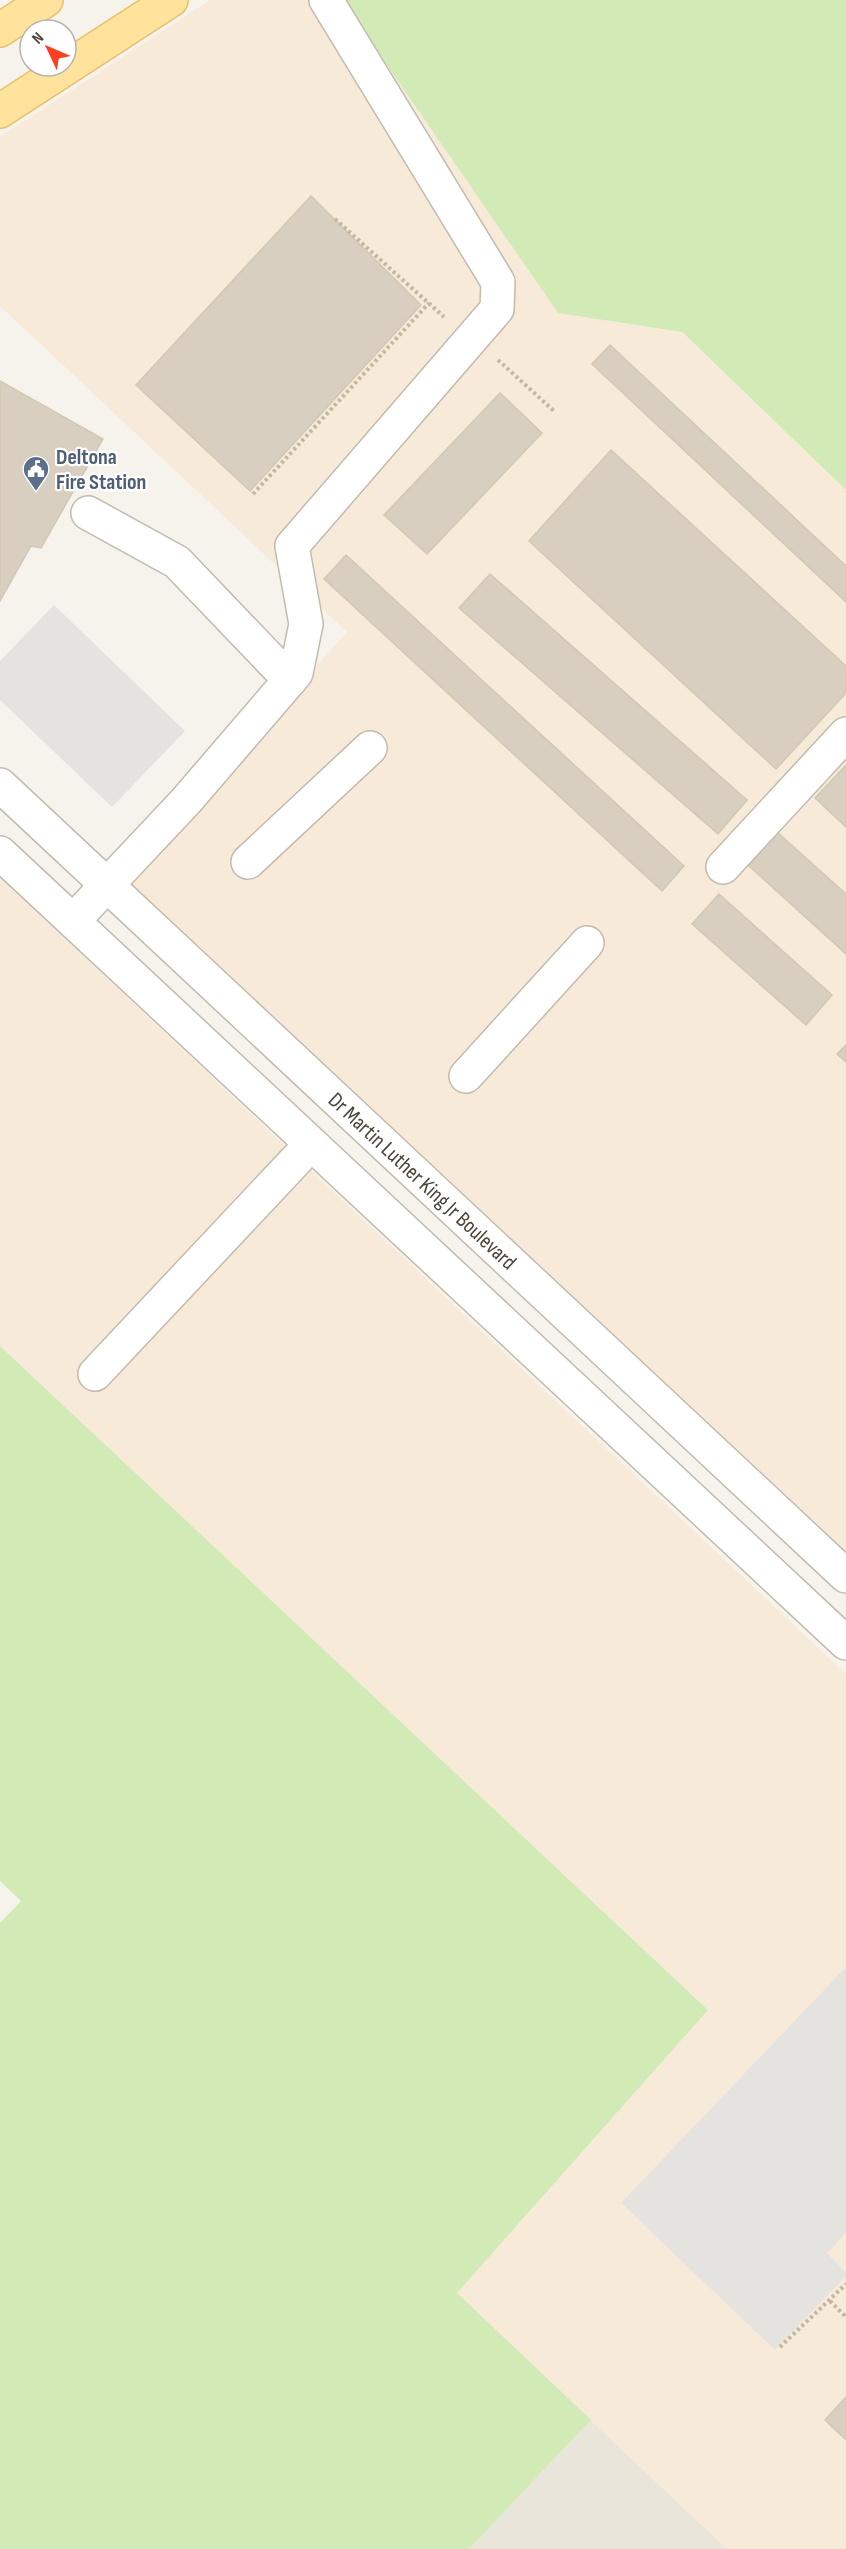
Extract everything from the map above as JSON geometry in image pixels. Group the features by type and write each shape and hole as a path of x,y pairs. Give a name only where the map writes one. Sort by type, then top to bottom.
{"main road":[{"path":"0,30 46,0"},
{"path":"0,111 171,0"}],"street":[{"path":"73,921 108,886 296,673 306,624 292,546 497,309 498,282 326,0"},
{"path":"88,513 177,562 290,680"},
{"path":"723,867 846,734"},
{"path":"248,862 370,748"},
{"name":"Dr Martin Luther King Jr Boulevard","path":"0,785 846,1576"},
{"path":"0,853 846,1642"},
{"path":"466,1076 587,942"},
{"path":"95,1374 298,1158"},
{"path":"596,1410 630,1374"}],"path":[{"path":"335,219 450,321"},
{"path":"253,494 429,303"},
{"path":"497,359 554,411"},
{"path":"780,2347 846,2284"},
{"path":"830,2301 846,2317"}],"shaded area":[{"path":"210,0 342,0 558,313 681,332 846,490 846,1551 127,879 347,632 0,306 0,137"},
{"path":"54,605 185,731 112,807 0,700 0,661"},
{"path":"0,878 846,1674 846,2549 727,2549 456,2294 708,2010 0,1346"},
{"path":"846,1967 846,2233 827,2253 846,2272 846,2276 775,2350 621,2203"},
{"path":"591,2420 727,2549 469,2549"}],"green space":[{"path":"342,0 846,0 846,490 682,332 558,313"},
{"path":"0,1346 708,2010 457,2293 591,2420 469,2549 0,2549 0,1923 21,1901 0,1881"}],"building":[{"path":"311,196 421,305 250,491 136,385"},
{"path":"610,345 846,566 846,602 592,364"},
{"name":"Deltona Fire Station","path":"0,381 103,439 41,548 31,546 0,601"},
{"path":"500,393 542,433 427,554 384,515"},
{"path":"611,450 846,666 846,693 776,769 529,541"},
{"path":"346,555 684,866 662,891 324,579"},
{"path":"490,574 747,800 718,834 459,608"},
{"path":"846,765 846,827 815,798"},
{"path":"777,832 846,894 846,954 747,864"},
{"path":"719,894 832,995 806,1025 692,924"},
{"path":"846,1045 846,1062 837,1054"},
{"path":"846,2397 846,2438 845,2439 825,2420"}],"place":[{"name":"Deltona Fire Station","path":"36,492"}]}
